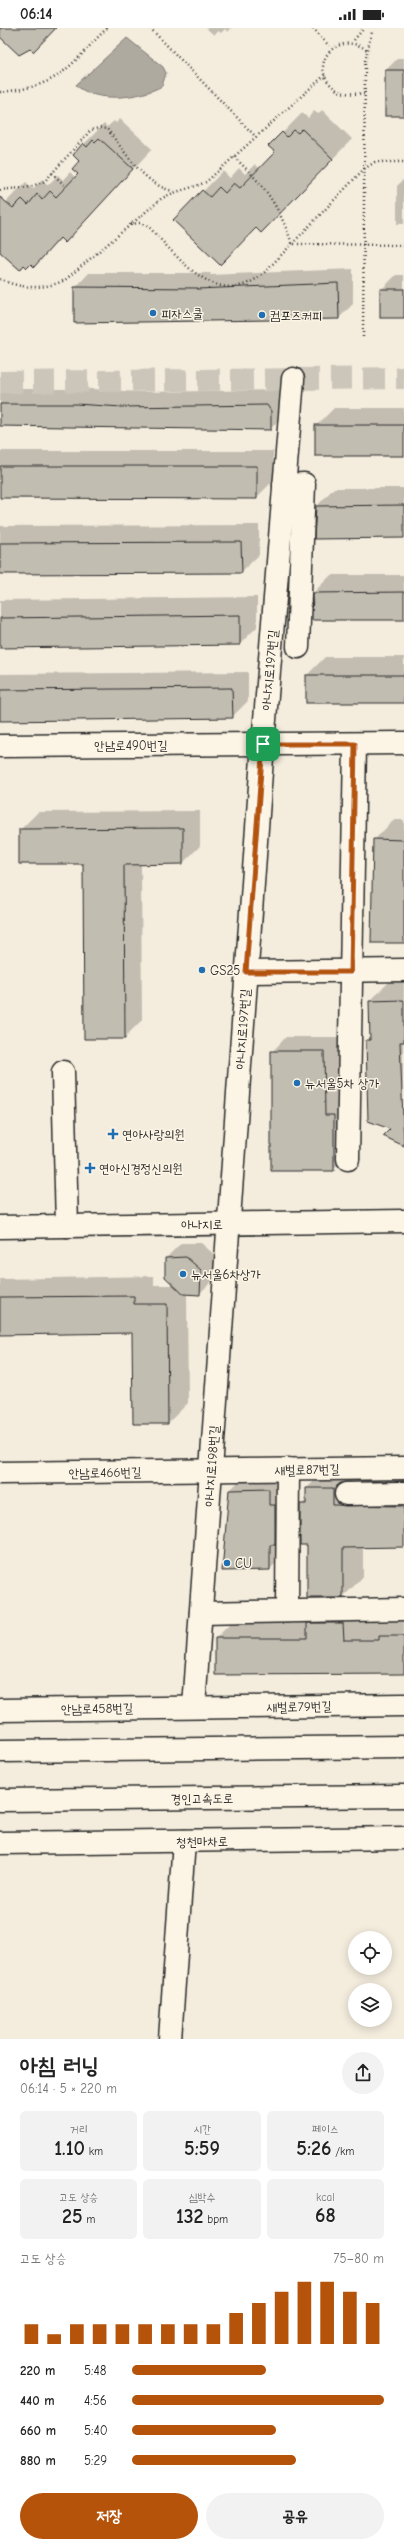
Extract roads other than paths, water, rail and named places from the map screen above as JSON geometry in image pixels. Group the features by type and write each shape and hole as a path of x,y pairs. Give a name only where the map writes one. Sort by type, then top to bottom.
{"main road":[{"name":"아나지로197번길","path":"228,1224 263,744 293,379"},
{"path":"284,485 304,484 298,647"},
{"name":"안남로490번길","path":"0,746 404,743"},
{"path":"348,1159 355,744"},
{"path":"246,972 351,972 404,970"},
{"path":"62,1072 67,1226"},
{"name":"아나지로","path":"0,1227 404,1221"},
{"name":"아나지로198번길","path":"194,1707 228,1224"},
{"name":"새벌로87번길","path":"211,1470 404,1468"},
{"path":"287,1611 288,1469"},
{"name":"안남로466번길","path":"0,1473 211,1470"},
{"path":"346,1494 404,1493"},
{"path":"201,1613 404,1609"},
{"name":"새벌로79번길","path":"194,1707 404,1705"},
{"name":"안남로458번길","path":"0,1710 194,1707"},
{"path":"0,1751 404,1747"},
{"name":"경인고속도로","path":"0,1800 404,1796"},
{"name":"청천마차로","path":"0,1843 404,1838"},
{"path":"170,2039 184,1841"}],"tunnel":[{"path":"0,382 404,378"}],"place":[{"name":"피자스쿨","path":"153,313"},
{"name":"컴포즈커피","path":"262,315"},
{"name":"GS25","path":"202,970"},
{"name":"뉴서울5차 상가","path":"297,1083"},
{"name":"연아사랑의원","path":"113,1134"},
{"name":"연아신경정신의원","path":"90,1168"},
{"name":"뉴서울6차상가","path":"183,1274"},
{"name":"CU","path":"227,1563"}]}
